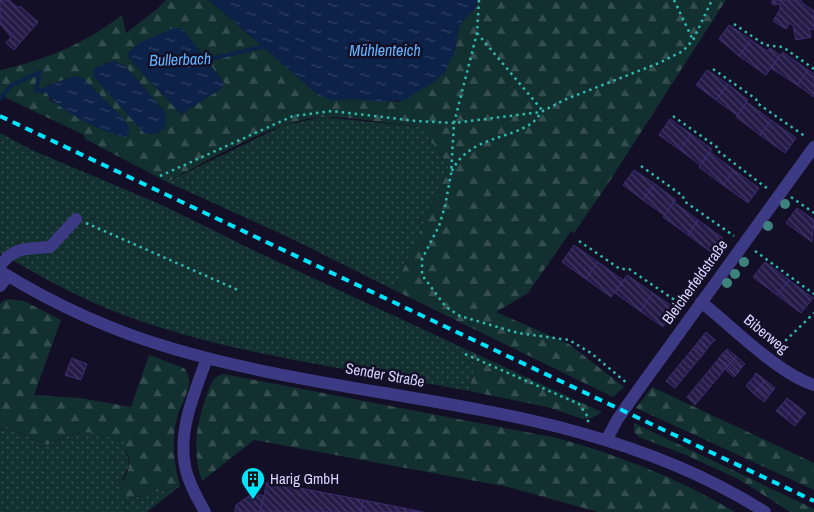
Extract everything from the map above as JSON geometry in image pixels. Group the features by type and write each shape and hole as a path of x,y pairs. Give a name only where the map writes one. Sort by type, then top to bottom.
{"street":[{"name":"Bleicherfeldstraße","path":"607,439 617,420 638,390 814,145"},
{"path":"0,266 10,254 21,249 50,247 76,218"},
{"name":"Sender Straße","path":"3,278 82,316 146,340 207,358 300,377 509,414 607,439 691,472 732,491 765,512"},
{"name":"Biberweg","path":"701,302 769,357 803,381 814,385"},
{"path":"205,512 190,483 185,467 184,450 188,415 207,358"}],"path":[{"path":"479,0 477,33 454,123 451,174 439,226 422,259 422,275 446,307 460,316 518,333 569,340 586,350 621,380 638,390"},
{"path":"674,0 693,40"},
{"path":"160,176 294,116 332,111 416,121 454,123 542,111 564,100 659,63 683,50 693,40 712,0"},
{"path":"734,24 765,45 783,47 814,69"},
{"path":"477,33 542,111"},
{"path":"714,69 756,99 757,103 814,145"},
{"path":"451,174 466,151 485,141 514,131 537,120 542,111"},
{"path":"674,116 718,148 718,151 780,193 814,213"},
{"path":"641,166 683,196 684,201 814,294"},
{"path":"76,218 238,290"},
{"path":"580,241 620,269 629,269 693,313"},
{"path":"769,357 814,313"},
{"path":"465,354 579,404 588,417 587,433"}],"green space":[{"path":"166,0 209,0 316,93 340,100 356,99 399,102 455,50 459,26 477,6 477,0 726,0 574,233 571,231 528,293 496,312 569,344 624,387 613,397 394,290 449,166 421,127 345,118 322,117 304,120 285,125 243,142 167,182 85,139 84,135 0,95 0,70 64,50 79,43 122,15 126,33","holes":["182,28 225,84 219,90 181,114 129,58","114,61 125,66 165,112 103,64","76,76 79,76 59,105 50,100 45,86"]},
{"path":"323,117 421,127 449,166 394,290 288,237 167,182 284,125"},
{"path":"0,133 32,150 162,205 253,250 474,353 471,361 476,363 469,391 298,361 170,331 112,311 31,271 0,253"},
{"path":"8,299 24,301 61,320 34,395 80,398 131,407 149,355 184,368 189,384 178,415 174,436 174,457 180,486 132,498 123,496 122,484 129,463 124,442 85,432 70,435 47,445 12,429 0,428 0,303"},
{"path":"474,353 602,412 592,418 583,419 547,407 469,391 476,363 471,361"},
{"path":"224,374 557,438 649,469 693,489 735,512 598,512 508,487 254,440 202,481 196,449 200,418 212,382"},
{"path":"652,387 814,463 814,490 636,408"},
{"path":"634,423 814,509 814,512 790,512 740,480 686,455 639,437 634,432"},
{"path":"0,428 12,429 47,445 70,435 86,432 125,442 129,466 123,478 121,490 133,498 180,486 147,512 0,512"}],"water":[{"name":"Mühlenteich","path":"209,0 477,0 477,6 459,26 455,50 446,71 435,81 405,100 383,102 356,99 330,100 316,93"},
{"path":"173,28 182,28 225,84 219,90 181,114 129,58 128,53 139,43"},
{"path":"114,61 125,66 165,112 165,126 159,132 155,134 144,133 93,76 94,68"},
{"path":"76,76 84,79 124,119 129,127 129,134 126,137 106,131 78,118 65,110 47,93 45,86"}],"building":[{"path":"0,0 9,0 18,8 20,6 38,22 14,50 6,43 11,37 0,24"},
{"path":"773,0 801,0 802,3 814,11 814,29 809,30 811,37 796,40 793,26 790,23 786,29 773,21 780,9 780,4 774,5 771,3"},
{"path":"729,25 751,40 739,56 719,39"},
{"path":"751,40 767,51 770,48 780,55 766,75 739,56"},
{"path":"783,52 808,70 797,85 771,68"},
{"path":"707,70 728,84 716,100 696,85"},
{"path":"808,70 814,74 814,97 797,85"},
{"path":"728,84 748,100 737,115 716,100"},
{"path":"747,102 771,120 760,135 736,117"},
{"path":"670,119 691,134 680,150 659,135"},
{"path":"771,120 796,138 785,153 760,135"},
{"path":"691,134 712,149 700,165 680,150"},
{"path":"710,152 734,170 723,185 699,167"},
{"path":"634,170 655,184 643,200 623,185"},
{"path":"734,170 759,188 748,203 723,185"},
{"path":"655,184 676,200 664,215 643,200"},
{"path":"674,202 698,220 688,235 663,217"},
{"path":"797,208 814,220 812,242 786,223"},
{"path":"698,220 723,238 712,253 688,235"},
{"path":"574,245 598,262 586,279 562,262"},
{"path":"598,262 623,280 611,297 586,279"},
{"path":"765,262 789,280 777,295 753,277"},
{"path":"627,275 653,293 640,311 615,293"},
{"path":"789,280 813,298 801,313 777,295"},
{"path":"653,293 676,309 663,327 640,311"},
{"path":"706,332 715,340 711,344 702,337"},
{"path":"702,337 711,344 707,349 699,341"},
{"path":"699,341 707,349 704,353 695,346"},
{"path":"695,346 704,353 675,388 666,381"},
{"path":"727,349 736,356 732,361 723,353"},
{"path":"723,353 732,361 728,365 719,358"},
{"path":"736,356 745,364 741,368 732,361"},
{"path":"72,358 87,364 81,380 65,375"},
{"path":"719,358 728,365 725,369 716,362"},
{"path":"732,361 741,368 738,373 728,365"},
{"path":"716,362 725,369 695,405 687,397"},
{"path":"728,365 738,373 734,377 725,369"},
{"path":"756,373 765,380 762,385 753,378"},
{"path":"753,378 762,385 758,389 749,382"},
{"path":"765,380 775,388 771,393 762,385"},
{"path":"749,382 758,389 754,394 746,386"},
{"path":"762,385 771,393 768,397 758,389"},
{"path":"758,389 768,397 764,402 754,394"},
{"path":"787,398 796,405 792,409 784,402"},
{"path":"784,402 792,409 789,414 780,406"},
{"path":"796,405 806,413 802,417 792,409"},
{"path":"780,406 789,414 785,418 776,411"},
{"path":"792,409 802,417 798,422 789,414"},
{"path":"789,414 798,422 795,426 785,418"},
{"path":"267,482 363,500 361,512 260,512"},
{"name":"Harig GmbH","path":"253,493 264,496 260,512 235,512 236,505"},
{"path":"363,500 423,512 361,512"}],"waterway":[{"name":"Bullerbach","path":"205,60 262,47 264,43"},
{"name":"Bullerbach","path":"0,99 10,86 40,72 36,91 47,90"}],"railway":[{"path":"0,116 814,501"}],"place":[{"name":"Harig GmbH","path":"253,500"}]}
